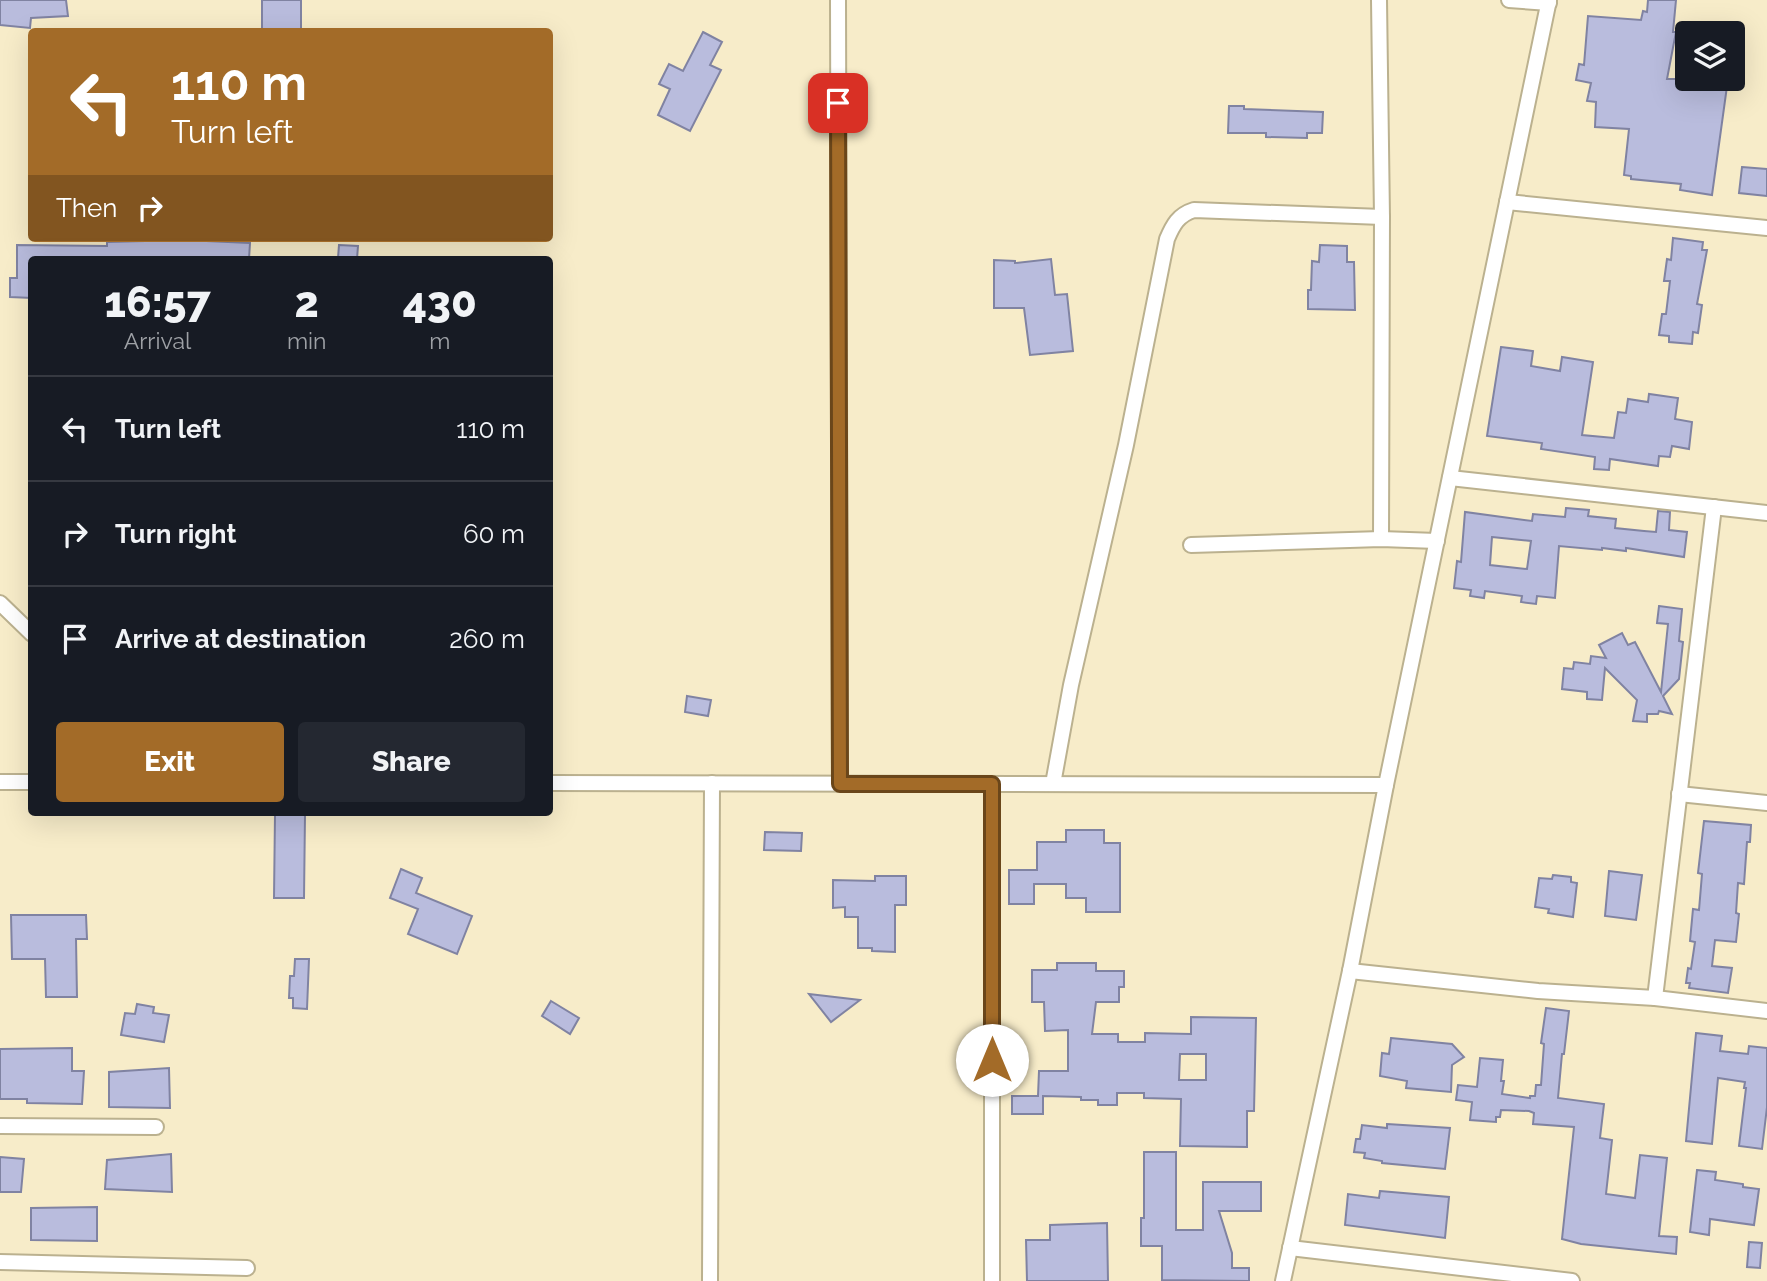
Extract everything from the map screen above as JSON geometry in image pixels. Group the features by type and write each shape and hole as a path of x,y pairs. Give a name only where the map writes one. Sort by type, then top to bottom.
{"street":[{"path":"838,0 840,784"},
{"path":"1379,0 1382,217 1381,539"},
{"path":"1283,1281 1350,971 1386,785 1549,2 1508,0"},
{"path":"1507,202 1767,228"},
{"path":"1053,784 1071,685 1126,445 1167,239 1175,222 1184,213 1194,210 1382,217"},
{"path":"1450,478 1767,513"},
{"path":"1656,998 1714,507"},
{"path":"1191,545 1381,539 1437,541"},
{"path":"0,603 28,630"},
{"path":"0,782 28,782"},
{"path":"553,783 1386,785"},
{"path":"710,1281 712,783"},
{"path":"992,784 992,1281"},
{"path":"1679,794 1767,803"},
{"path":"1350,971 1538,991 1656,998 1767,1011"},
{"path":"0,1126 156,1128"},
{"path":"1290,1248 1572,1281"},
{"path":"0,1262 247,1268"}],"building":[{"path":"0,0 66,0 68,16 31,18 30,28 0,25"},
{"path":"262,0 301,0 301,28 262,28"},
{"path":"1648,0 1676,0 1673,32 1675,37 1667,79 1675,79 1675,91 1726,91 1712,195 1680,190 1681,184 1631,179 1631,176 1624,175 1629,129 1595,127 1596,102 1587,101 1591,83 1576,80 1579,64 1584,65 1588,16 1641,20 1643,11 1647,12"},
{"path":"703,32 722,42 710,65 721,70 690,131 658,115 670,89 659,84 669,64 683,71"},
{"path":"1229,106 1323,112 1322,133 1307,133 1307,138 1266,137 1266,133 1228,133"},
{"path":"1742,167 1767,169 1767,196 1739,193"},
{"path":"1673,238 1703,242 1702,250 1707,250 1697,304 1702,305 1698,333 1693,332 1692,344 1669,342 1669,336 1659,335 1662,314 1666,314 1670,281 1664,281 1667,259 1671,260"},
{"path":"107,242 250,243 249,256 28,256 28,298 10,297 10,278 17,278 17,245 107,246"},
{"path":"339,245 358,246 357,256 338,256"},
{"path":"1320,245 1347,246 1347,262 1354,262 1355,310 1308,309 1312,261 1319,262"},
{"path":"1051,259 1055,295 1067,294 1073,351 1030,355 1024,308 994,308 994,260 1015,263"},
{"path":"1501,347 1533,351 1531,366 1560,371 1562,357 1593,362 1582,435 1614,438 1618,412 1626,413 1628,399 1648,402 1649,394 1678,398 1675,419 1692,422 1689,449 1672,446 1670,457 1659,456 1658,466 1610,459 1609,470 1594,469 1595,457 1541,449 1542,443 1487,436"},
{"path":"1566,508 1589,510 1588,516 1616,519 1615,528 1656,532 1658,511 1670,512 1669,530 1687,532 1684,557 1626,548 1626,551 1559,546 1555,598 1537,596 1536,604 1521,602 1522,596 1485,591 1484,598 1470,596 1471,590 1454,588 1457,561 1461,562 1465,512 1532,521 1533,514 1565,517","holes":["1492,537 1531,541 1527,569 1490,565"]},
{"path":"1659,606 1682,609 1679,641 1683,642 1679,679 1663,696 1672,714 1659,711 1658,714 1647,714 1647,722 1633,721 1637,700 1605,668 1602,700 1587,699 1587,692 1562,689 1564,668 1573,669 1574,662 1590,664 1591,656 1606,658 1599,645 1622,633 1628,645 1635,642 1661,692 1668,624 1657,623"},
{"path":"687,696 711,700 708,716 685,712"},
{"path":"275,816 305,816 304,898 274,898"},
{"path":"1704,821 1751,825 1744,884 1738,883 1736,942 1715,940 1712,966 1732,968 1728,993 1689,988 1690,983 1686,983 1695,942 1690,941 1693,909 1699,910 1702,874 1698,873"},
{"path":"1066,830 1104,830 1104,843 1120,843 1120,912 1086,912 1086,898 1066,898 1066,884 1034,884 1034,904 1009,904 1009,870 1037,870 1037,842 1066,842"},
{"path":"765,832 802,833 801,851 764,850"},
{"path":"401,869 422,878 416,893 472,916 457,954 408,934 418,909 390,898"},
{"path":"1609,871 1642,875 1636,920 1605,916"},
{"path":"1553,875 1571,877 1571,882 1577,883 1573,917 1548,913 1549,909 1535,907 1539,878 1552,879"},
{"path":"875,876 906,876 906,905 895,905 895,952 858,948 858,917 845,917 845,907 833,908 833,880 875,881"},
{"path":"11,915 86,915 87,939 76,939 77,997 46,997 45,959 12,959"},
{"path":"295,959 309,959 307,1009 293,1008 293,998 289,998 290,976 294,976"},
{"path":"1057,963 1096,963 1096,971 1124,971 1124,987 1119,987 1119,1002 1096,1002 1092,1034 1118,1034 1118,1042 1145,1042 1145,1033 1191,1034 1191,1017 1256,1018 1254,1111 1247,1111 1247,1147 1180,1146 1181,1099 1144,1098 1144,1093 1117,1093 1117,1105 1098,1105 1098,1100 1081,1100 1081,1097 1043,1096 1043,1114 1012,1114 1012,1096 1038,1096 1039,1071 1068,1071 1068,1030 1045,1031 1044,1002 1032,1002 1032,970 1057,970","holes":["1180,1054 1206,1054 1206,1080 1179,1080"]},
{"path":"809,994 860,1000 831,1022"},
{"path":"551,1001 579,1018 570,1034 542,1016"},
{"path":"137,1004 154,1007 153,1013 169,1015 164,1042 121,1035 125,1013 135,1014"},
{"path":"1546,1008 1569,1011 1558,1098 1604,1104 1600,1138 1612,1140 1606,1194 1635,1198 1640,1155 1667,1158 1659,1236 1677,1237 1676,1254 1581,1244 1562,1239 1574,1127 1533,1124 1534,1113 1529,1111 1501,1110 1496,1122 1470,1120 1472,1102 1456,1100 1458,1085 1477,1087 1480,1058 1503,1060 1502,1094 1530,1098 1535,1096 1536,1085 1541,1085 1544,1044 1541,1043"},
{"path":"1696,1033 1722,1036 1720,1051 1748,1054 1749,1046 1767,1048 1767,1107 1762,1149 1739,1146 1745,1082 1718,1078 1712,1144 1686,1141"},
{"path":"1391,1038 1452,1044 1464,1057 1452,1065 1451,1092 1406,1088 1407,1081 1380,1076 1382,1053 1389,1054"},
{"path":"72,1048 72,1071 84,1071 82,1104 27,1103 27,1099 0,1099 0,1049"},
{"path":"169,1068 170,1108 109,1107 109,1072"},
{"path":"1387,1124 1450,1128 1445,1169 1382,1163 1364,1158 1365,1153 1354,1152 1362,1125 1387,1128"},
{"path":"1144,1152 1176,1152 1176,1230 1203,1230 1203,1182 1261,1182 1261,1211 1219,1211 1232,1253 1232,1268 1249,1268 1249,1281 1162,1280 1162,1246 1141,1246 1141,1218 1144,1218"},
{"path":"171,1154 172,1192 105,1189 107,1160"},
{"path":"0,1157 24,1159 21,1192 0,1192"},
{"path":"1697,1170 1716,1172 1715,1180 1759,1189 1754,1225 1710,1219 1709,1235 1690,1232"},
{"path":"1380,1191 1449,1197 1445,1238 1345,1225 1348,1194 1379,1198"},
{"path":"97,1207 97,1241 31,1240 31,1208"},
{"path":"1107,1223 1108,1281 1027,1281 1026,1240 1050,1240 1050,1225"},
{"path":"1749,1242 1762,1243 1760,1268 1747,1267"}],"route":[{"path":"838,103 840,784 992,784 992,1060"}]}
